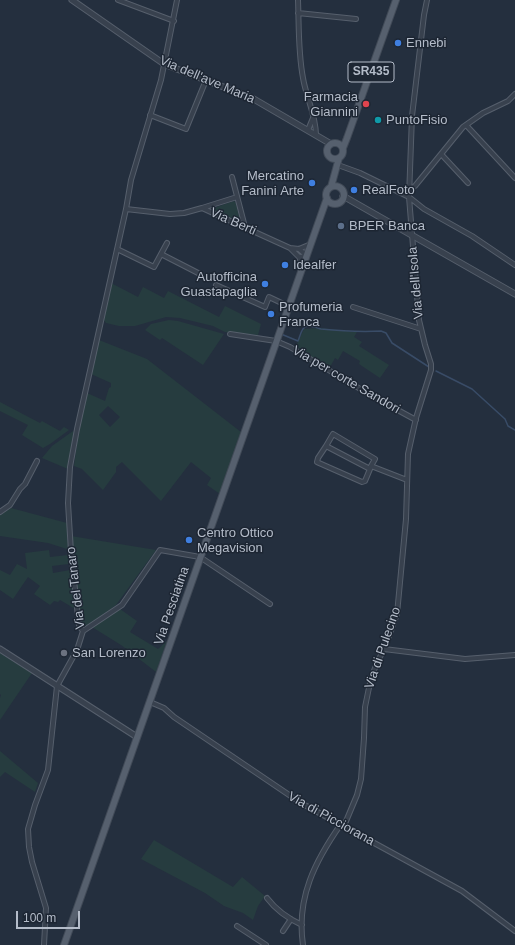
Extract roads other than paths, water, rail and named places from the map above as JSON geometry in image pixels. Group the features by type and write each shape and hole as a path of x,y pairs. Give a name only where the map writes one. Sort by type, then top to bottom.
{"main road":[{"name":"Via Pesciatina","path":"64,945 289,303 327,202 327,192 333,185 338,161 343,153 343,146 396,0"},
{"path":"338,161 329,156 327,151 328,144 336,143 343,146"},
{"path":"327,202 338,203 344,198 342,190 333,185"}],"street":[{"name":"Via dell'ave Maria","path":"72,0 164,64 252,98 308,130 328,144"},
{"path":"118,0 174,21"},
{"name":"Via del Tanaro","path":"44,945 46,908 32,862 28,829 48,770 57,686 77,650 83,631 80,626 71,552 68,484 77,428 126,209 131,180 161,80 177,0"},
{"path":"298,0 301,64 316,135"},
{"name":"Via dell'Isola","path":"416,420 431,370 421,329 408,196 410,190 412,111 427,0"},
{"path":"298,13 356,19"},
{"path":"150,115 186,129 206,80"},
{"path":"410,190 466,125 483,113 508,101 515,94"},
{"path":"308,130 313,118"},
{"path":"466,125 515,178"},
{"path":"441,154 468,183"},
{"path":"338,161 408,196 424,209 472,236 515,265"},
{"path":"232,177 245,227"},
{"path":"202,208 237,197"},
{"path":"344,198 515,294"},
{"name":"Via Berti","path":"126,209 170,214 184,213 202,208 290,248"},
{"path":"117,249 154,267 167,243"},
{"path":"290,248 299,249 311,244"},
{"path":"290,248 299,257 303,267"},
{"path":"299,249 307,256"},
{"path":"161,254 200,274"},
{"path":"299,257 307,256"},
{"path":"216,285 265,308 269,297 289,303"},
{"path":"353,307 421,329"},
{"name":"Via per corte Sandori","path":"230,334 276,341 290,347 372,396 416,420"},
{"name":"Via di Pulecino","path":"303,945 302,925 307,886 324,848 342,825 357,795 364,738 365,707 368,692 376,663 384,649 397,614 406,519 408,454 416,420"},
{"path":"333,434 375,458 370,468 365,481 362,482 317,462 333,434"},
{"path":"326,446 370,468 407,480"},
{"path":"0,512 10,505 25,484 37,461"},
{"path":"83,631 122,605 129,597 160,550 200,557 270,604"},
{"path":"0,649 137,737"},
{"path":"384,649 465,659 515,655"},
{"name":"Via di Picciorana","path":"150,702 164,708 174,718 286,794 462,890 515,931"},
{"path":"267,898 272,905 302,925"},
{"path":"283,931 291,919"},
{"path":"237,926 266,945"}],"waterway":[{"path":"281,334 298,341 302,329 309,326 321,329 381,331 386,333 392,343 429,367"},
{"path":"436,371 472,389 505,419 508,426 515,430"}],"place":[{"name":"Ennebi","path":"398,43"},
{"name":"Farmacia Giannini","path":"366,104"},
{"name":"PuntoFisio","path":"378,120"},
{"name":"Mercatino Fanini Arte","path":"312,183"},
{"name":"RealFoto","path":"354,190"},
{"name":"BPER Banca","path":"341,226"},
{"name":"Idealfer","path":"285,265"},
{"name":"Autofficina Guastapaglia","path":"265,284"},
{"name":"Profumeria Franca","path":"271,314"},
{"name":"Centro Ottico Megavision","path":"189,540"},
{"name":"San Lorenzo","path":"64,653"}]}
